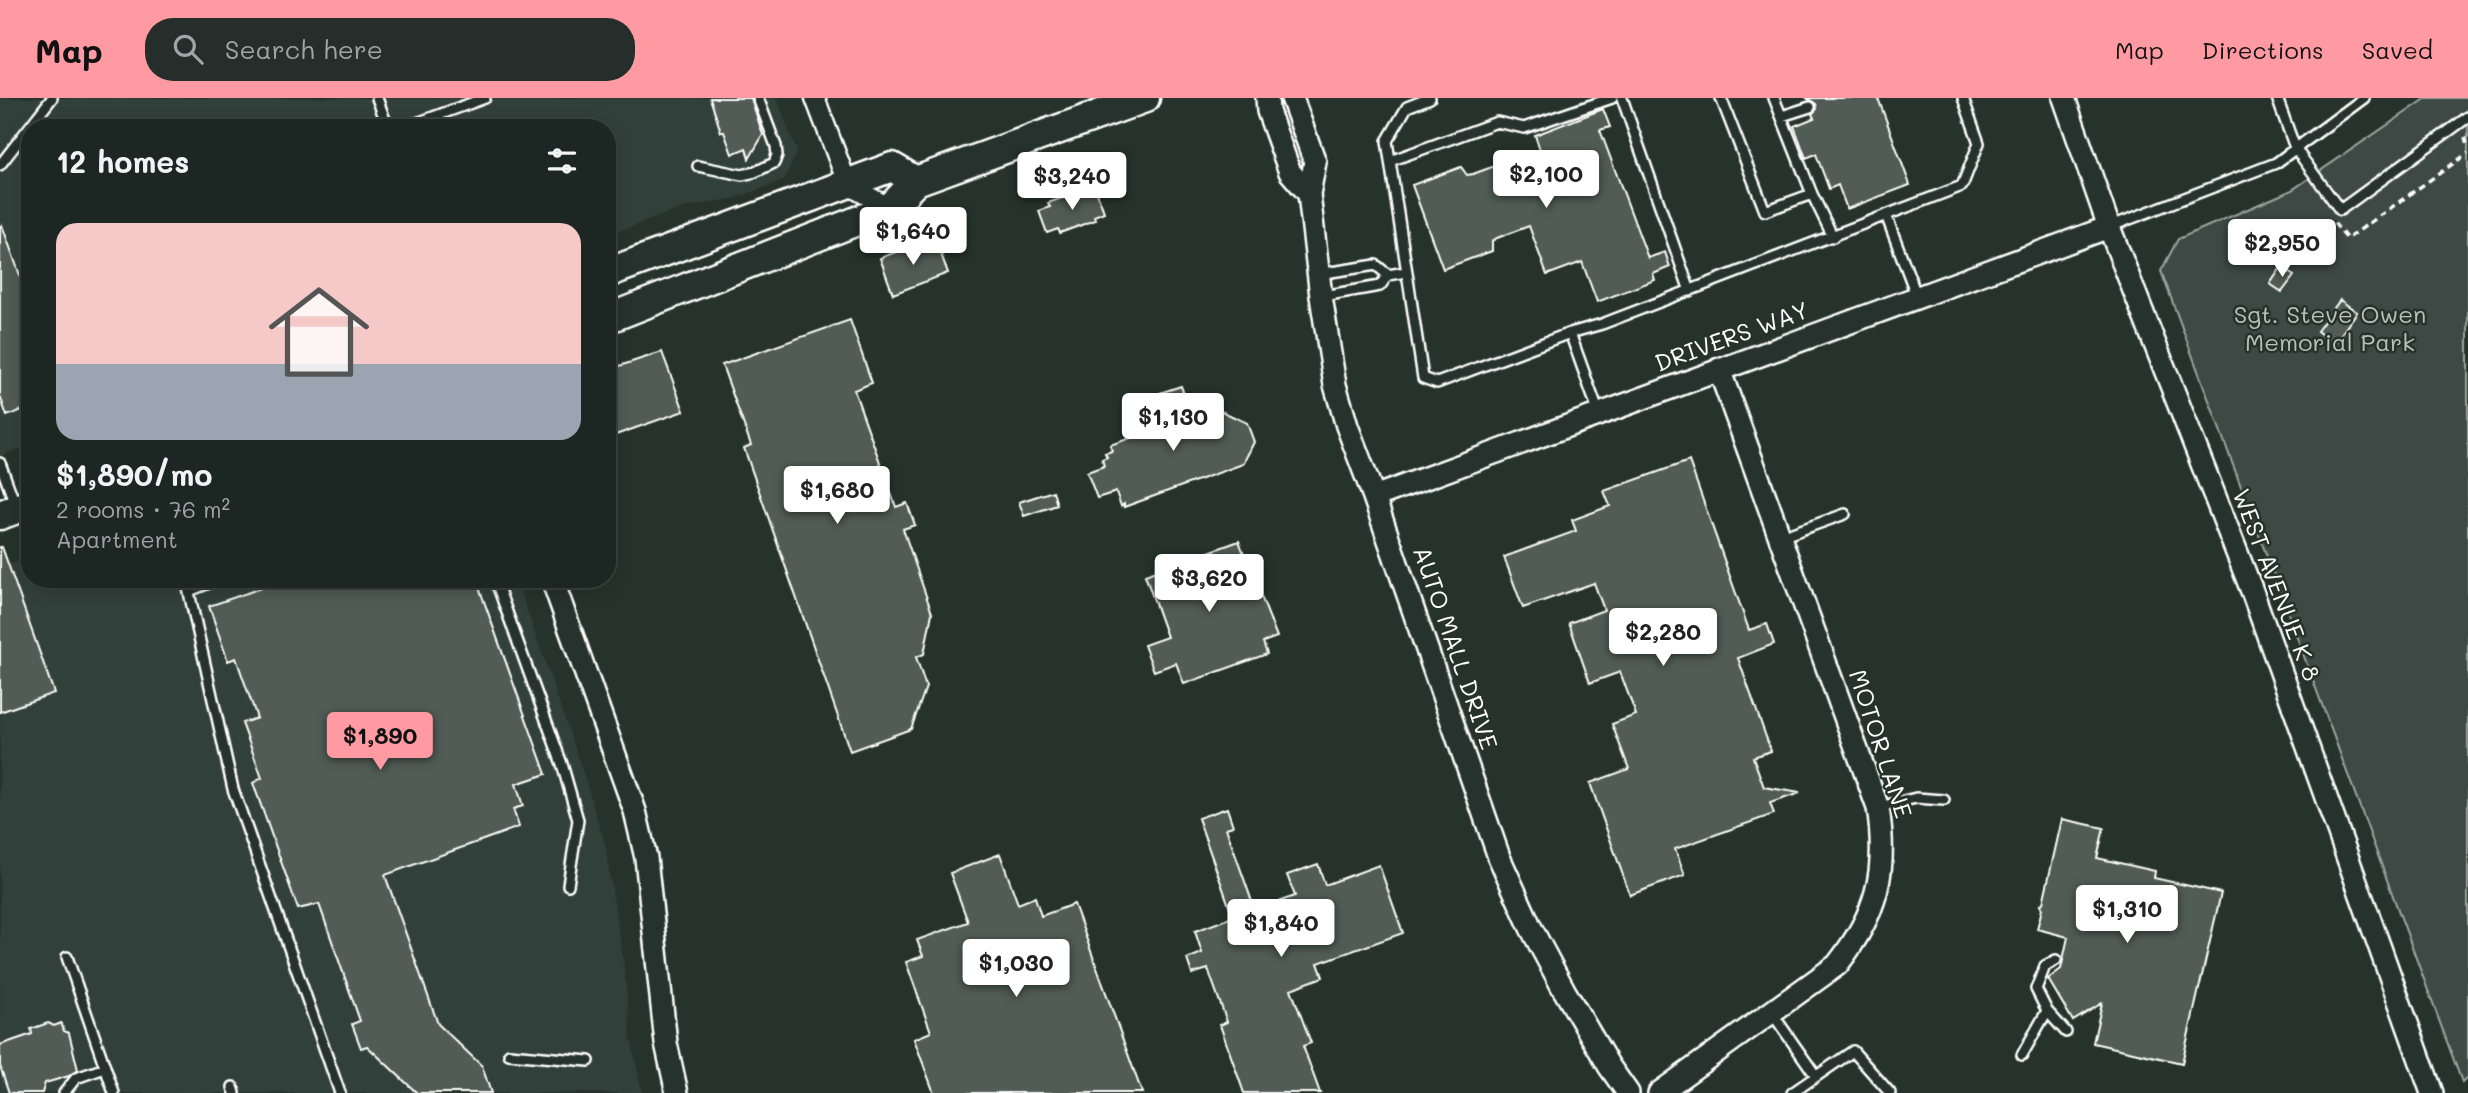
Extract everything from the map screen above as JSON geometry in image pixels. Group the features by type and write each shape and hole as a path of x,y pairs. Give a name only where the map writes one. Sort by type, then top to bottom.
{"main road":[{"path":"616,316 890,208 916,181 1145,98"},
{"path":"616,270 892,167 916,181"},
{"path":"655,301 686,272 724,254 824,216 839,202 848,185"}],"street":[{"path":"815,98 848,185 890,208"},
{"path":"1267,98 1268,111 1290,172 1310,194"},
{"name":"AUTO MALL DRIVE","path":"1292,98 1315,162 1310,194 1318,274 1335,385 1348,426 1499,857 1551,968 1628,1093"},
{"name":"WEST AVENUE K 8","path":"2064,98 2109,227 2252,591 2432,1093"},
{"name":"DRIVERS WAY","path":"1374,496 2109,227"},
{"name":"MOTOR LANE","path":"1659,1093 1837,965 1863,929 1876,897 1882,862 1878,808 1719,369"},
{"path":"555,588 635,811 646,858 666,1043 677,1093"}],"lane":[{"path":"36,119 52,98"},
{"path":"377,98 385,119"},
{"path":"428,119 485,98"},
{"path":"698,166 742,175 762,170 774,163 776,146 758,98"},
{"path":"1430,98 1407,107 1387,141 1423,378 1437,383 1570,333 1602,324 1962,186 1979,143 1963,98"},
{"path":"1390,161 1497,122 1524,128 1612,98"},
{"path":"1622,98 1690,290"},
{"path":"1721,98 1765,211 1812,194"},
{"path":"1774,98 1812,194 1833,237"},
{"path":"2277,98 2295,148 2340,210 2468,117"},
{"path":"2109,227 2276,163 2349,102 2364,98"},
{"path":"1782,116 1810,107"},
{"path":"0,165 21,138"},
{"path":"1886,215 1917,297"},
{"path":"1318,274 1376,265 1388,275"},
{"path":"1321,296 1380,286 1388,275 1406,272"},
{"path":"1570,333 1599,414"},
{"path":"0,463 15,510"},
{"path":"1781,537 1845,514"},
{"path":"188,588 233,789 340,1093"},
{"path":"189,591 196,588"},
{"path":"498,588 562,764 578,820 568,885"},
{"path":"1878,808 1916,798 1944,800"},
{"path":"68,957 114,1093"},
{"path":"2056,960 2045,966 2036,989 2047,1011 2066,1032"},
{"path":"2022,1055 2047,1011"},
{"path":"1772,1013 1816,1076"},
{"path":"1792,1093 1853,1051 1890,1093"},
{"path":"509,1054 589,1061"},
{"path":"64,1093 76,1078 105,1068"}],"path":[{"path":"2347,239 2468,150 2464,137 2468,135"}],"shaded area":[{"path":"0,98 777,98 797,152 784,180 736,198 682,208 616,233 616,119 21,119 21,448 0,456"},
{"path":"21,560 21,588 519,588 605,844 624,967 631,1040 642,1093 0,1093 0,568"}],"green space":[{"name":"Sgt. Steve Owen Memorial Park","path":"2427,98 2468,98 2468,1076 2462,1082 2161,271 2178,239 2292,190"}],"building":[{"path":"710,98 751,98 763,135 749,159 746,148 732,154 724,132 721,132"},
{"path":"1807,98 1878,98 1910,185 1847,209 1838,185 1829,189 1816,154 1806,158 1794,126 1814,118 1812,114 1817,109 1816,104"},
{"path":"1603,109 1610,127 1600,130 1648,258 1665,252 1670,267 1653,274 1655,280 1597,302 1582,262 1547,275 1529,226 1492,241 1492,251 1443,269 1412,185 1461,167 1467,175 1503,163 1506,170 1542,156 1535,135"},
{"path":"1084,190 1085,194 1096,190 1104,212 1094,216 1095,220 1060,233 1058,229 1047,233 1039,211 1050,207 1048,203"},
{"path":"2,225 21,278 21,411 7,416 0,396"},
{"path":"937,243 948,273 893,294 880,258 917,244 918,250"},
{"path":"2282,266 2294,276 2282,292 2270,284"},
{"path":"2340,300 2357,312 2334,344 2317,331"},
{"path":"850,320 872,383 854,390 896,507 907,503 915,525 903,529 932,613 924,654 916,657 926,687 911,729 850,751 744,448 751,445 722,365"},
{"path":"662,352 684,411 616,435 616,367"},
{"path":"1181,386 1192,416 1215,408 1247,423 1254,442 1243,464 1124,507 1124,504 1121,506 1116,492 1097,498 1087,472 1104,466 1102,459 1107,457 1105,453 1112,451 1110,445 1171,424 1160,393"},
{"path":"1689,461 1749,630 1767,624 1774,644 1738,658 1771,751 1753,757 1764,787 1800,793 1770,803 1774,814 1675,849 1685,875 1630,895 1590,783 1629,769 1612,724 1636,715 1620,672 1590,683 1569,623 1604,610 1594,583 1523,608 1504,557 1576,531 1572,520 1610,506 1604,491"},
{"path":"1053,491 1057,505 1024,516 1019,502"},
{"path":"1239,541 1277,637 1263,642 1267,654 1184,684 1176,663 1154,671 1144,645 1167,637 1145,575"},
{"path":"0,547 54,693 0,712"},
{"path":"261,588 479,588 546,774 516,784 523,806 513,809 519,827 385,875 438,1024 482,1066 491,1093 417,1093 367,1046 361,1048 352,1024 360,1021 319,904 298,909 253,783 262,778 242,723 257,718 236,658 228,661 209,606"},
{"path":"1227,808 1233,826 1226,828 1255,910 1295,896 1287,875 1318,864 1325,885 1379,865 1403,933 1318,963 1323,977 1291,989 1311,1043 1303,1046 1320,1093 1244,1093 1220,1025 1227,1022 1208,969 1192,974 1187,959 1202,953 1195,931 1233,917 1198,818"},
{"path":"2062,819 2104,828 2097,858 2155,871 2154,878 2221,893 2182,1063 2093,1043 2102,1003 2073,1021 2048,979 2061,969 2068,937 2037,929 2042,909 2040,905 2043,903"},
{"path":"1000,854 1018,904 1035,897 1041,916 1074,904 1142,1093 934,1093 914,1039 931,1032 906,962 923,956 917,940 968,922 950,873"},
{"path":"48,1023 54,1026 61,1023 64,1031 69,1033 78,1070 69,1076 45,1083 42,1093 9,1093 0,1066 0,1045 32,1034 31,1029"}]}
